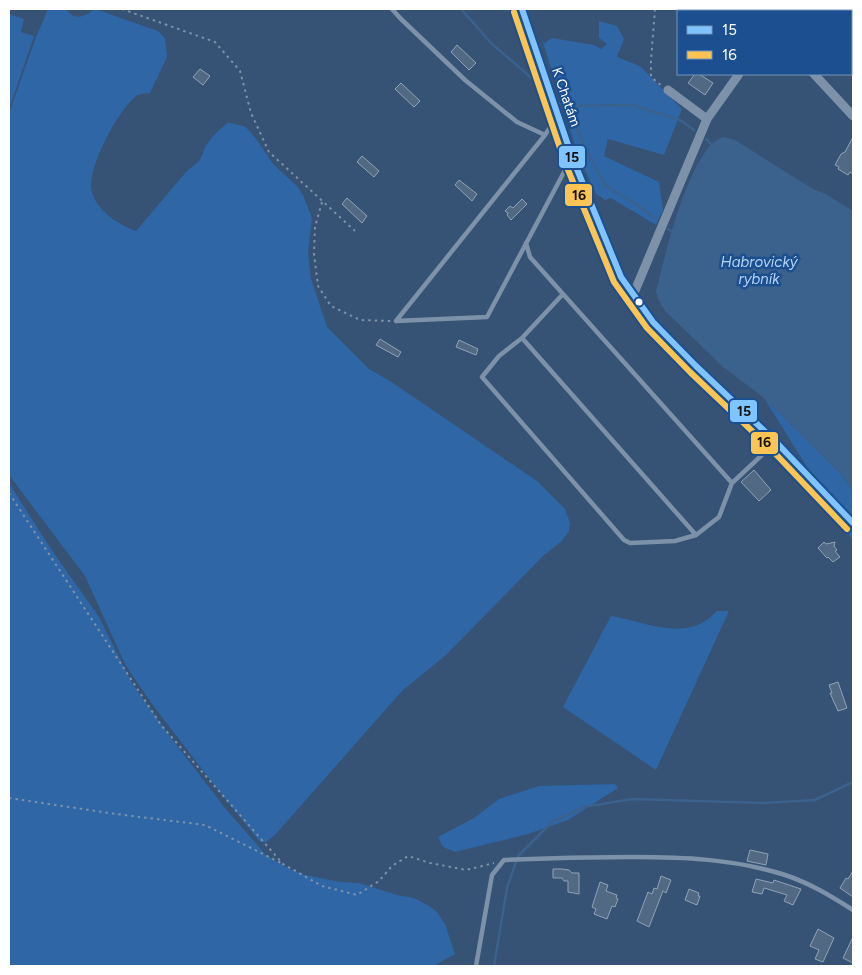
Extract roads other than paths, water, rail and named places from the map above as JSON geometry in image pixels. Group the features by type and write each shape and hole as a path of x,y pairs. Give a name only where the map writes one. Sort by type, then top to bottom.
{"street":[{"name":"K Chatám","path":"522,9 572,157 621,277 634,293 652,322 776,442 853,523"},
{"path":"634,293 707,119 738,75"},
{"path":"815,75 853,116"},
{"path":"668,90 707,119"}],"lane":[{"path":"392,9 472,86 516,122 545,135"},
{"path":"558,116 545,135 396,321 487,317 572,157"},
{"path":"526,243 530,257 732,483"},
{"path":"564,294 522,338 499,356 482,377 624,540 630,543 675,541 696,535 719,517 732,483 776,442"},
{"path":"522,338 696,535"},
{"path":"476,966 492,875 504,860 568,857 686,857 738,864 783,874 819,888 853,910"}],"water":[{"name":"Habrovický rybník","path":"724,137 735,140 813,189 824,193 853,211 853,490 839,472 764,398 723,367 665,311 658,299 656,291 680,205 700,160 712,144"}],"waterway":[{"path":"461,9 491,43 542,87"},
{"path":"560,103 567,106 588,154 606,186 636,204 656,219"},
{"path":"567,106 632,105 680,120 694,130"},
{"path":"706,139 711,144"},
{"path":"668,229 674,233"},
{"path":"494,966 507,888 518,856 552,822 584,807 632,799 764,803 815,800 853,782"}]}
